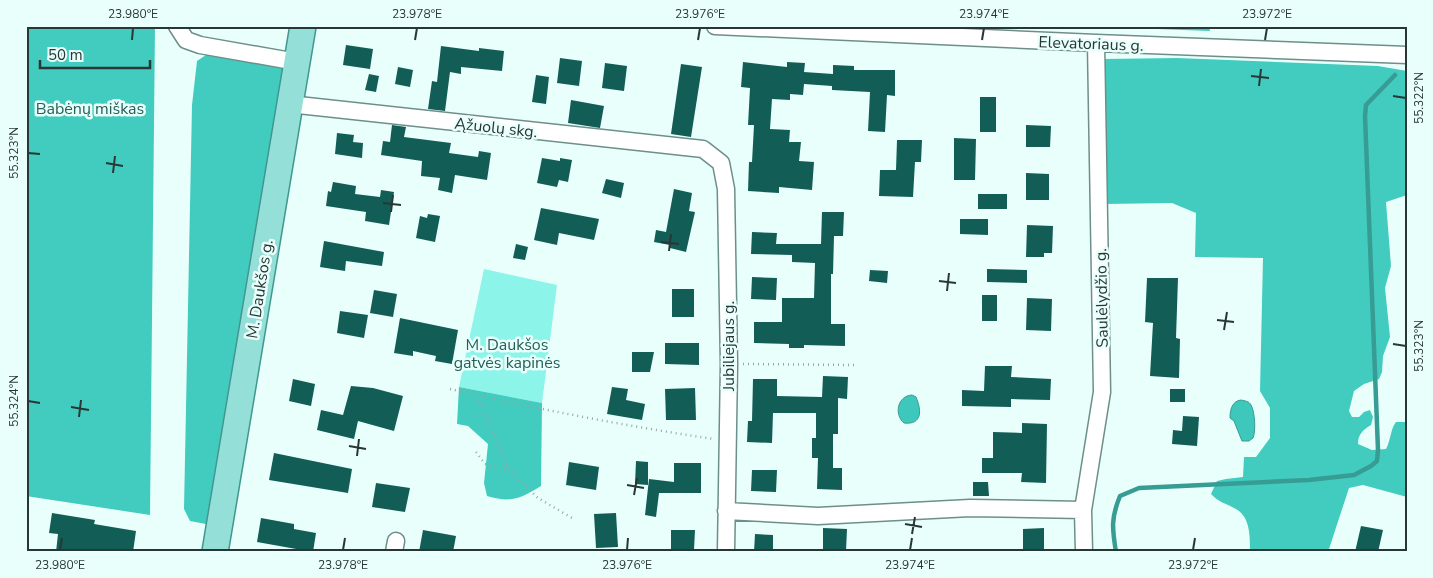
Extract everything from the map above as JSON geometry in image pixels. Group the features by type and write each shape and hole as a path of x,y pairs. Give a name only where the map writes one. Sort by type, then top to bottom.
{"main road":[{"name":"M. Daukšos g.","path":"215,552 303,26"}],"street":[{"path":"177,26 186,40 200,45 297,62"},
{"name":"Elevatoriaus g.","path":"715,26 1407,55"},
{"name":"Saulėlydžio g.","path":"1084,552 1083,510 1102,392 1096,43"},
{"name":"Ąžuolų skg.","path":"289,104 703,149"},
{"name":"Jubiliejaus g.","path":"703,149 721,163 726,189 729,364 726,552"},
{"path":"726,511 818,516 970,508 1083,510"}],"path":[{"path":"729,364 856,365"},
{"path":"450,389 643,429 727,440"},
{"path":"478,395 510,471 538,498 572,518"},
{"path":"476,452 485,464 510,471"}],"green space":[{"name":"Babėnų miškas","path":"26,26 155,26 150,515 26,496"},
{"path":"1078,26 1209,26 1210,31"},
{"path":"209,53 283,65 206,524 190,521 184,509 192,105 197,61"},
{"path":"1177,58 1378,66 1407,71 1407,195 1386,202 1391,266 1385,288 1390,337 1383,356 1382,372 1379,379 1364,384 1354,391 1349,411 1352,417 1359,417 1364,412 1370,410 1373,417 1371,425 1362,433 1358,444 1372,450 1386,449 1396,422 1407,422 1407,497 1363,485 1349,488 1328,552 1252,552 1250,550 1248,526 1243,515 1211,494 1217,481 1243,477 1244,457 1256,457 1270,438 1270,408 1260,391 1263,258 1195,257 1196,213 1172,203 1104,204 1104,59"},
{"name":"M. Daukšos gatvės kapinės","path":"484,269 557,285 542,403 459,387"},
{"path":"459,387 542,403 541,486 521,497 503,499 487,496 484,483 488,444 468,426 457,424"}],"shaded area":[{"path":"912,395 916,397 918,402 919,416 914,422 904,423 898,411 900,402 907,396"},
{"path":"1247,401 1251,405 1253,412 1254,435 1249,441 1242,441 1234,421 1230,418 1232,406 1235,402"}],"building":[{"path":"346,45 373,49 370,69 343,65"},
{"path":"441,46 479,51 479,48 504,51 502,71 461,67 461,74 450,72 445,111 428,109 432,81 437,82"},
{"path":"560,58 582,61 579,86 557,83"},
{"path":"743,62 787,67 787,62 805,63 804,72 833,74 833,65 854,66 854,70 895,70 895,96 887,95 885,132 868,131 870,92 832,90 832,86 804,84 803,95 790,94 790,100 772,99 770,129 790,130 789,142 801,142 799,161 814,162 812,190 779,187 779,193 748,191 749,162 752,162 754,125 748,125 750,88 741,87"},
{"path":"605,63 627,66 624,91 602,88"},
{"path":"681,64 702,67 691,137 671,134"},
{"path":"398,67 413,70 410,87 395,84"},
{"path":"369,74 379,76 376,92 365,90"},
{"path":"536,75 549,77 546,104 532,102"},
{"path":"980,97 996,97 996,132 980,132"},
{"path":"571,100 604,106 600,128 568,123"},
{"path":"392,125 406,127 404,137 451,143 449,153 478,157 479,151 491,153 487,180 455,175 452,193 438,190 440,178 421,176 422,161 381,155 383,141 390,142"},
{"path":"1026,125 1051,126 1050,147 1026,147"},
{"path":"337,133 354,135 353,142 363,143 362,158 335,154"},
{"path":"954,138 976,139 975,180 954,180"},
{"path":"897,140 922,140 921,162 915,162 913,197 879,196 880,170 896,170"},
{"path":"542,158 560,161 560,158 572,160 568,182 559,180 557,187 537,183"},
{"path":"1026,173 1049,174 1049,200 1026,200"},
{"path":"606,179 624,183 621,198 602,193"},
{"path":"333,182 356,186 355,194 380,197 381,190 394,192 389,225 365,221 366,212 326,206 328,191 331,192"},
{"path":"674,189 692,193 689,211 695,212 686,252 670,248 670,245 654,242 656,230 666,232"},
{"path":"978,194 1007,194 1007,209 978,209"},
{"path":"541,208 599,219 594,240 559,233 557,245 534,240"},
{"path":"822,212 844,212 843,236 834,236 833,274 831,274 831,324 845,324 845,346 804,345 804,348 789,348 789,344 754,343 754,322 782,322 782,298 814,298 815,263 792,262 792,255 751,254 752,232 777,233 776,244 821,244"},
{"path":"428,214 440,216 435,242 416,238 420,216 427,218"},
{"path":"960,219 988,219 988,235 960,234"},
{"path":"1027,225 1053,226 1052,253 1044,253 1044,257 1026,257"},
{"path":"324,241 384,252 382,266 346,261 345,271 320,267"},
{"path":"516,244 528,247 525,260 513,258"},
{"path":"987,269 1027,270 1027,283 987,282"},
{"path":"870,270 888,271 887,283 869,281"},
{"path":"752,277 777,278 776,300 751,299"},
{"path":"1147,278 1178,278 1176,338 1180,339 1179,378 1150,376 1153,323 1145,322"},
{"path":"672,289 694,289 694,317 672,317"},
{"path":"374,290 397,294 393,317 370,313"},
{"path":"982,295 997,295 997,321 982,321"},
{"path":"1027,298 1052,299 1051,331 1026,330"},
{"path":"340,311 368,315 364,338 337,333"},
{"path":"400,318 458,330 452,364 435,361 436,356 413,351 413,356 394,353"},
{"path":"665,343 699,343 699,365 665,364"},
{"path":"632,352 654,352 650,372 632,372"},
{"path":"985,366 1012,366 1011,377 1051,379 1050,400 1011,399 1011,407 962,406 962,390 984,391"},
{"path":"823,376 848,377 847,399 838,398 838,434 833,434 833,468 842,468 842,490 817,489 818,458 812,458 812,438 816,438 816,413 773,413 772,443 747,442 748,421 752,421 753,379 777,379 777,396 822,397"},
{"path":"293,379 315,384 311,406 289,401"},
{"path":"351,386 373,388 403,396 394,431 358,421 354,439 317,430 321,410 343,415"},
{"path":"612,387 628,389 626,400 645,404 642,420 607,414"},
{"path":"695,388 696,420 666,420 665,389"},
{"path":"1170,389 1185,389 1185,402 1170,402"},
{"path":"1183,416 1199,417 1197,446 1172,444 1173,430 1182,431"},
{"path":"1022,423 1047,424 1046,483 1021,482 1022,473 982,473 982,458 993,458 993,432 1022,433"},
{"path":"274,453 352,469 348,493 269,480"},
{"path":"636,461 648,462 648,485 635,484"},
{"path":"569,462 599,467 596,490 566,485"},
{"path":"674,463 701,463 701,493 659,493 656,517 645,515 649,479 674,482"},
{"path":"752,470 777,470 776,492 751,491"},
{"path":"973,482 988,482 989,496 973,496"},
{"path":"376,483 410,488 405,512 372,507"},
{"path":"52,513 95,520 94,524 136,531 133,552 56,552 58,534 49,533"},
{"path":"616,513 618,547 596,548 594,514"},
{"path":"261,518 294,524 294,529 316,533 313,552 257,542"},
{"path":"1361,526 1383,530 1378,552 1355,552"},
{"path":"823,528 847,529 846,551 823,552"},
{"path":"1044,528 1044,552 1023,552 1023,529"},
{"path":"423,530 456,536 453,552 419,552"},
{"path":"671,530 695,530 694,550 671,550"},
{"path":"755,534 773,535 773,552 754,552"}],"waterway":[{"path":"1116,552 1113,523 1117,504 1120,496 1139,488 1309,480 1354,475 1377,461 1365,116 1366,105 1395,75"}]}
